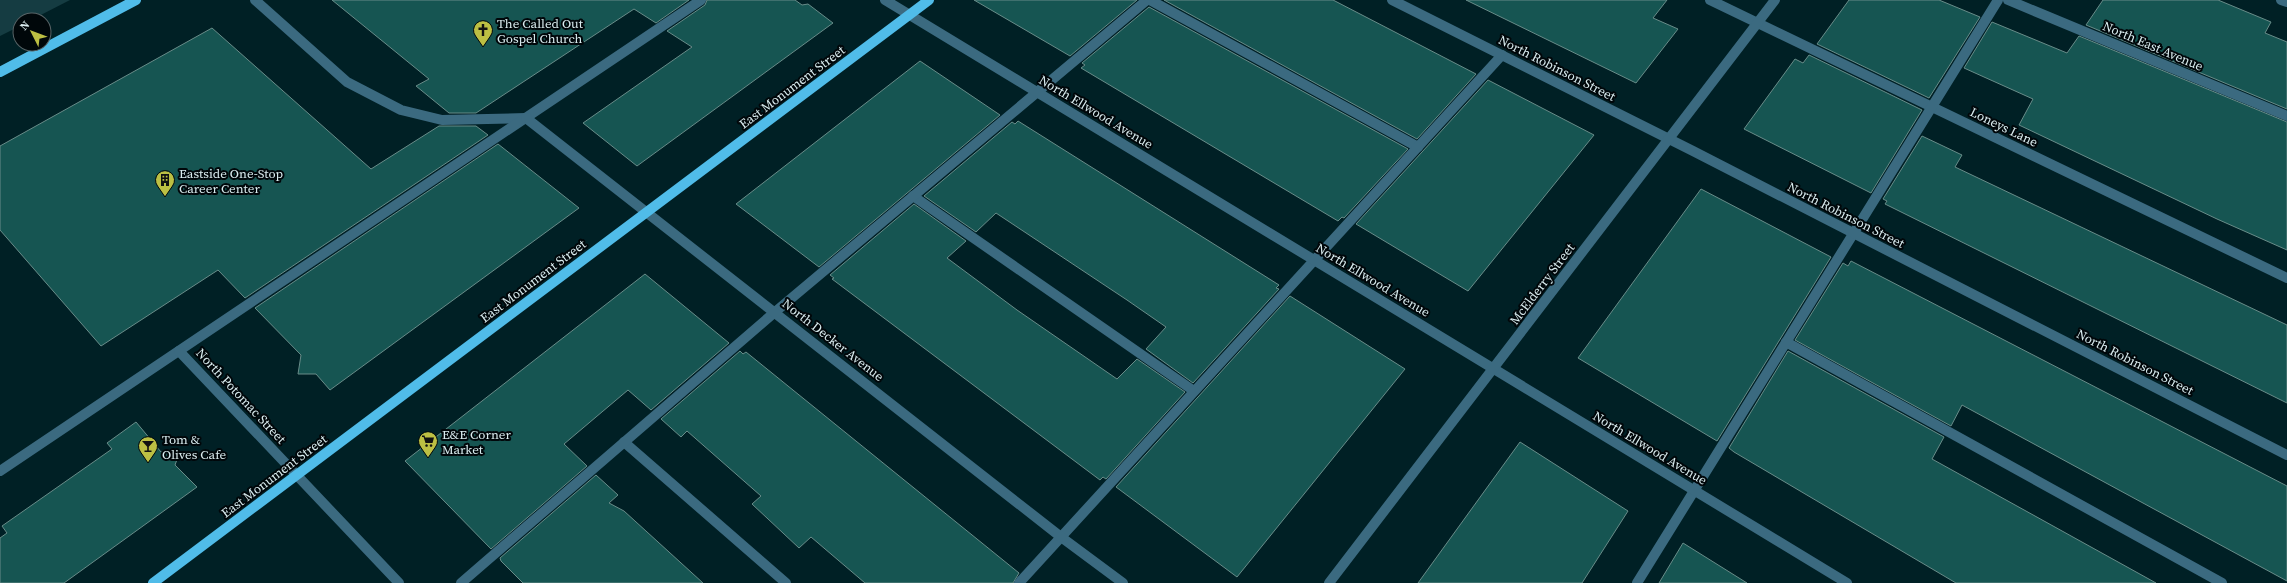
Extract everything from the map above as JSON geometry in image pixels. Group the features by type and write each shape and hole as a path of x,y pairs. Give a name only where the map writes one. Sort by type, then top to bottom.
{"main road":[{"path":"0,72 136,0"},
{"name":"East Monument Street","path":"153,583 930,0"}],"street":[{"path":"255,0 347,82 401,110 442,120 526,118"},
{"path":"0,471 701,0"},
{"name":"North Ellwood Avenue","path":"885,0 1847,583"},
{"path":"460,583 775,312 1147,0"},
{"path":"1150,0 1418,147"},
{"name":"North Robinson Street","path":"1392,0 1669,139 2287,455"},
{"name":"Loneys Lane","path":"1710,0 2287,278"},
{"name":"McElderry Street","path":"1329,583 1775,0"},
{"path":"1637,583 1998,0"},
{"name":"North East Avenue","path":"2008,0 2287,116"},
{"path":"2281,0 2287,2"},
{"path":"1019,583 1502,55"},
{"name":"North Decker Avenue","path":"526,118 648,212 1061,537 1123,583"},
{"path":"913,196 1194,391"},
{"path":"1786,342 2222,583"},
{"name":"North Potomac Street","path":"179,350 399,583"},
{"path":"624,442 786,583"}],"shaded area":[{"path":"0,0 70,0 47,12 12,12 12,30 0,36"}],"building":[{"name":"The Called Out Gospel Church","path":"332,0 689,0 656,23 634,9 476,113 449,113 416,86 429,79"},
{"path":"707,0 795,0 802,5 808,4 833,23 637,166 583,123 692,47 667,31 705,5"},
{"path":"974,0 1137,0 1070,56"},
{"path":"1164,0 1333,0 1476,74 1417,139"},
{"path":"1466,0 1667,0 1653,18 1678,29 1636,83"},
{"path":"1849,0 1939,0 1980,17 1929,98 1817,44"},
{"path":"2103,0 2218,0 2271,22 2265,33 2287,42 2287,109 2086,25"},
{"path":"1149,7 1408,149 1344,218 1342,217 1338,221 1081,68 1085,65 1082,63"},
{"path":"1992,22 2067,53 2079,36 2287,122 2287,250 2217,219 2019,125 2033,99 1964,68"},
{"name":"Eastside One-Stop Career Center","path":"212,28 371,169 439,126 476,126 488,135 245,298 218,270 101,346 0,230 0,146"},
{"path":"1809,55 1922,110 1871,193 1744,129 1795,59 1803,63"},
{"path":"920,61 1000,115 819,267 736,204"},
{"path":"1488,80 1594,135 1468,291 1356,224"},
{"path":"1018,121 1279,285 1276,288 1279,289 1193,383 1146,349 1166,327 996,213 976,232 924,196 1012,122 1015,124"},
{"path":"1922,136 1962,155 1955,167 2287,325 2287,403 1885,204 1887,201 1883,199"},
{"path":"498,144 579,208 330,390 316,374 298,374 301,355 255,308"},
{"path":"1701,189 1831,257 1717,441 1578,358"},
{"path":"914,204 966,241 947,258 1017,310 1117,379 1137,359 1185,392 1106,479 1103,477 1100,480 832,279 834,278 830,275"},
{"path":"1851,261 2287,486 2287,581 1962,405 1951,426 1795,340 1843,263 1848,266"},
{"path":"645,274 729,343 651,410 628,390 564,444 587,466 491,549 405,461"},
{"path":"1290,296 1405,369 1237,577 1116,487"},
{"path":"740,351 743,354 746,352 1019,573 1013,583 865,583 811,537 799,548 752,504 761,496 687,431 681,437 661,419"},
{"path":"1788,351 1944,437 1932,459 2156,583 1956,583 1734,452 1729,448"},
{"path":"136,422 161,452 179,454 175,465 197,487 64,583 0,583 0,538 7,533 2,526 112,449 107,443"},
{"path":"1520,442 1628,511 1582,583 1418,583"},
{"path":"596,475 618,495 609,503 624,511 703,583 523,583 501,561 500,558"},
{"path":"1683,543 1747,583 1659,583"}],"place":[{"name":"The Called Out Gospel Church","path":"483,47"},
{"name":"Eastside One-Stop Career Center","path":"165,197"},
{"name":"E&E Corner Market","path":"428,458"},
{"name":"Tom & Olives Cafe","path":"148,463"}]}
